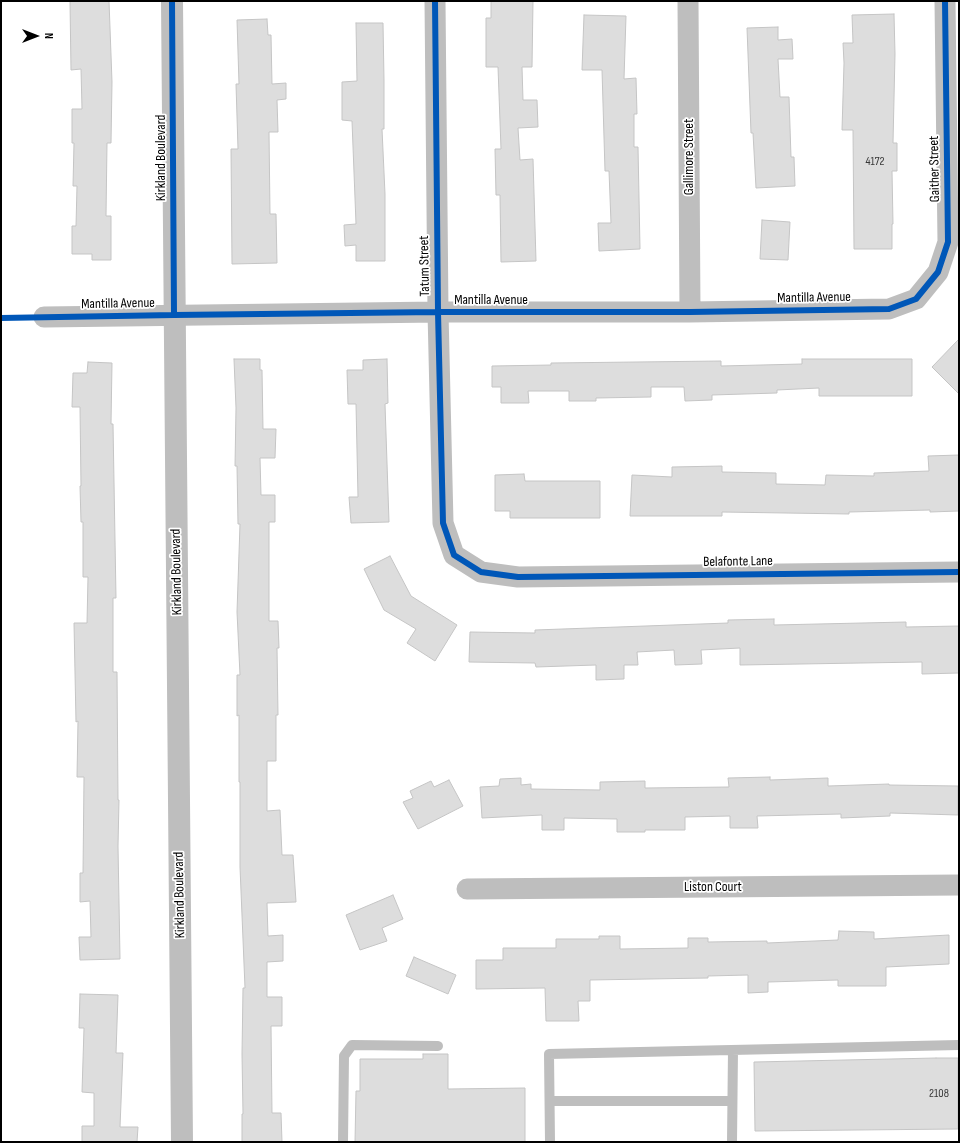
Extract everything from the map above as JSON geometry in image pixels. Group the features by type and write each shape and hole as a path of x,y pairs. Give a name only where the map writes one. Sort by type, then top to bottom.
{"street":[{"name":"Kirkland Boulevard","path":"172,1 182,1142"},
{"name":"Tatum Street","path":"435,1 438,312 443,523 454,555 481,572 518,577"},
{"name":"Gallimore Street","path":"688,1 690,312"},
{"name":"Gaither Street","path":"889,309 916,299 938,272 948,242 945,1"},
{"name":"Mantilla Avenue","path":"44,317 438,312 690,312 889,309"},
{"name":"Belafonte Lane","path":"518,577 959,572"},
{"name":"Liston Court","path":"467,889 959,884"}],"lane":[{"path":"343,1142 344,1056 352,1045 438,1046"},
{"path":"550,1142 549,1054 959,1045"},
{"path":"732,1142 733,1050"},
{"path":"550,1101 732,1101"}],"building":[{"path":"70,1 109,1 112,82 111,143 107,143 106,216 111,216 111,260 92,260 92,254 72,254 72,226 76,226 77,186 73,186 74,143 72,143 72,109 82,109 81,69 71,70"},
{"path":"491,1 533,1 532,67 522,67 523,100 537,100 538,127 518,128 520,160 533,159 536,261 501,262 500,195 496,195 495,149 501,149 498,67 486,67 486,18 491,18"},
{"path":"894,14 895,54 893,143 897,143 897,171 892,171 892,249 854,249 853,130 842,130 844,63 843,43 853,43 852,15"},
{"path":"584,15 626,16 624,79 636,78 637,114 634,114 634,147 638,147 640,249 599,251 598,223 611,223 609,171 605,171 602,70 582,70"},
{"path":"267,19 268,35 271,35 272,84 286,83 286,99 277,100 278,132 269,132 270,214 276,214 277,263 232,264 231,149 238,149 236,84 239,84 237,20"},
{"path":"356,23 383,23 384,129 382,129 385,194 385,261 356,261 356,245 345,246 344,225 356,224 352,121 342,120 342,82 357,81"},
{"path":"778,27 778,40 792,39 793,59 778,59 780,97 789,97 791,157 794,157 795,186 756,188 753,133 751,133 747,28"},
{"path":"762,220 790,222 788,260 760,259"},
{"path":"959,339 959,394 932,367"},
{"path":"234,359 260,359 260,370 262,370 263,429 276,429 275,458 260,458 261,495 275,495 275,522 269,522 269,621 278,621 279,648 277,648 278,715 276,715 276,761 267,761 267,811 280,810 282,855 293,855 296,902 267,903 268,936 283,935 283,961 267,962 267,997 282,997 282,1026 271,1026 272,1113 281,1113 282,1142 242,1142 243,988 245,988 240,867 239,715 237,716 237,675 240,675 237,612 240,524 238,524 237,466 235,466 236,408"},
{"path":"387,359 388,403 385,404 389,522 351,523 349,497 358,497 356,404 348,404 347,370 363,370 363,360"},
{"path":"802,359 912,359 912,396 819,396 819,388 777,390 777,393 712,395 712,400 685,401 684,387 651,387 651,397 596,398 596,401 569,401 569,391 528,391 529,403 501,403 501,387 492,387 492,366 551,365 551,363 721,361 721,366 802,364"},
{"path":"88,362 112,363 111,424 113,424 116,598 113,598 113,672 117,672 120,959 80,960 79,937 91,937 90,901 80,902 80,873 83,873 84,777 77,777 78,721 76,722 74,623 87,623 88,577 83,577 83,522 81,522 80,486 80,407 72,407 73,373 87,373"},
{"path":"959,455 959,511 930,512 930,510 849,512 849,514 722,512 722,516 630,516 632,475 672,477 672,467 722,466 722,472 776,473 776,484 825,485 826,475 874,476 874,473 929,471 928,456"},
{"path":"524,474 525,481 600,481 600,518 510,518 510,511 495,511 495,475"},
{"path":"390,556 411,596 457,625 435,661 407,643 416,629 384,610 364,569"},
{"path":"774,619 774,625 906,622 906,627 959,626 959,673 922,674 922,662 740,665 740,648 701,650 702,664 675,665 674,650 637,652 638,665 624,665 624,679 596,680 596,665 536,667 535,663 469,662 470,632 535,633 535,630 728,623 728,620"},
{"path":"770,777 770,780 828,778 828,786 889,784 958,786 958,815 890,813 890,816 841,818 841,814 757,816 758,828 730,828 730,816 685,817 685,830 645,830 645,832 617,832 617,819 564,818 564,830 542,830 542,815 482,818 480,787 499,786 500,779 521,778 521,785 531,784 531,789 600,790 600,782 645,781 645,788 729,787 728,778"},
{"path":"449,780 463,806 418,829 403,802 413,798 410,791 431,781 434,787"},
{"path":"393,895 403,919 382,928 387,941 360,950 346,915"},
{"path":"839,931 874,932 874,939 949,935 949,964 886,967 886,986 838,986 838,980 768,982 768,992 748,993 748,975 708,976 708,978 590,980 590,1001 578,1001 579,1021 546,1021 545,988 476,989 476,960 503,960 503,948 556,948 556,939 599,939 599,936 620,936 620,949 688,948 688,938 708,938 708,942 767,941 767,943 838,940"},
{"path":"414,957 456,975 448,994 406,976"},
{"path":"80,994 118,995 116,1053 123,1053 120,1127 138,1127 137,1142 82,1142 82,1126 94,1126 94,1093 82,1092 84,1028 79,1028"},
{"path":"423,1054 448,1054 448,1089 525,1088 525,1142 355,1142 356,1091 360,1091 360,1059 423,1059"},
{"path":"958,1058 958,1129 755,1131 754,1062"}],"cycle path":[{"path":"172,1 174,315"},
{"path":"435,1 438,312 443,523 454,555 481,572 518,577 959,572"},
{"path":"1,318 438,312 690,312 889,309 916,299 938,272 948,242 945,1"}]}
